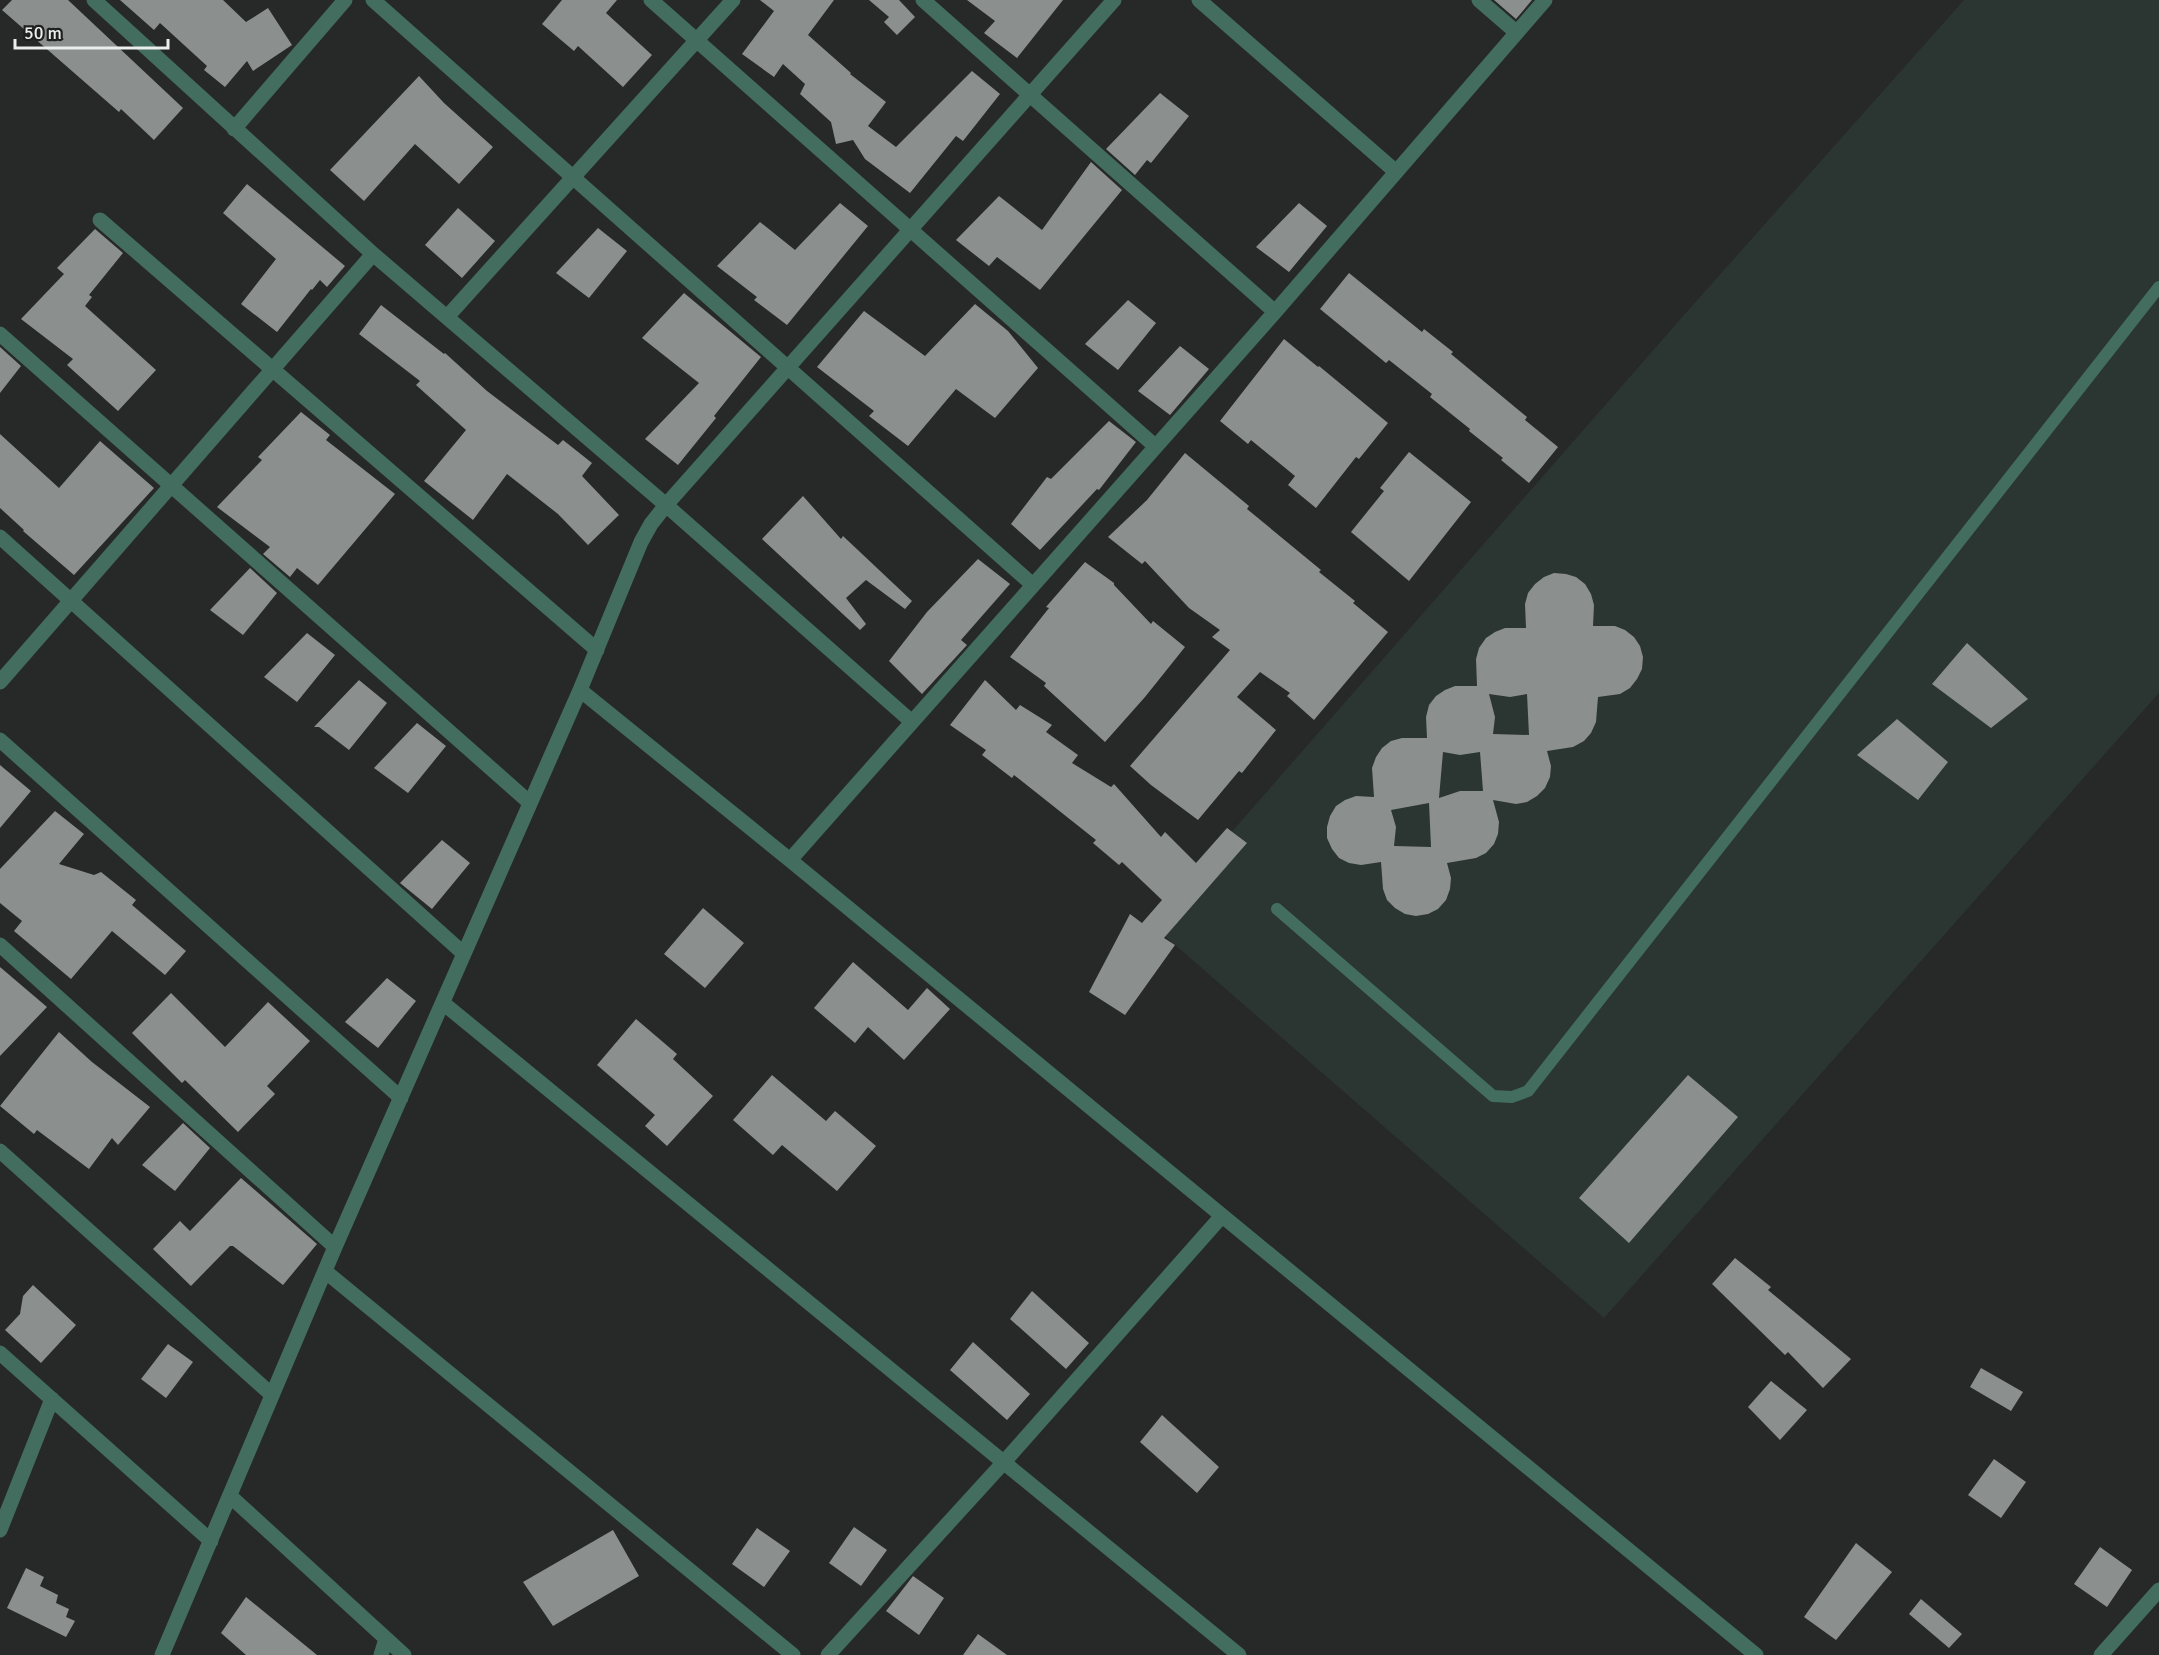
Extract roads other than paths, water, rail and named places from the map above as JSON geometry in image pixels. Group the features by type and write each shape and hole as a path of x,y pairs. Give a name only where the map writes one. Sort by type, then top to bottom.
{"street":[{"path":"94,0 373,254 666,505 912,722"},
{"path":"234,129 345,0"},
{"path":"373,0 1033,585"},
{"path":"651,0 1155,446"},
{"path":"447,317 733,0"},
{"path":"923,0 1275,312"},
{"path":"162,1655 335,1247 580,690 641,542 651,524 1114,0"},
{"path":"1199,0 1395,171"},
{"path":"1479,0 1516,32"},
{"path":"790,860 1275,312 1545,0"},
{"path":"100,220 597,650"},
{"path":"0,682 373,254"},
{"path":"0,334 530,803"},
{"path":"0,537 463,953"},
{"path":"580,690 1756,1655"},
{"path":"0,740 401,1098"},
{"path":"0,945 335,1247"},
{"path":"443,1003 1239,1655"},
{"path":"0,1151 272,1395"},
{"path":"828,1655 1005,1462 1221,1216"},
{"path":"326,1272 793,1655"},
{"path":"0,1353 211,1541"},
{"path":"0,1530 52,1399"},
{"path":"230,1496 404,1655"},
{"path":"2101,1655 2159,1590"},
{"path":"381,1655 386,1639"}],"lane":[{"path":"1277,909 1493,1096 1512,1097 1528,1091 2159,287"}]}
